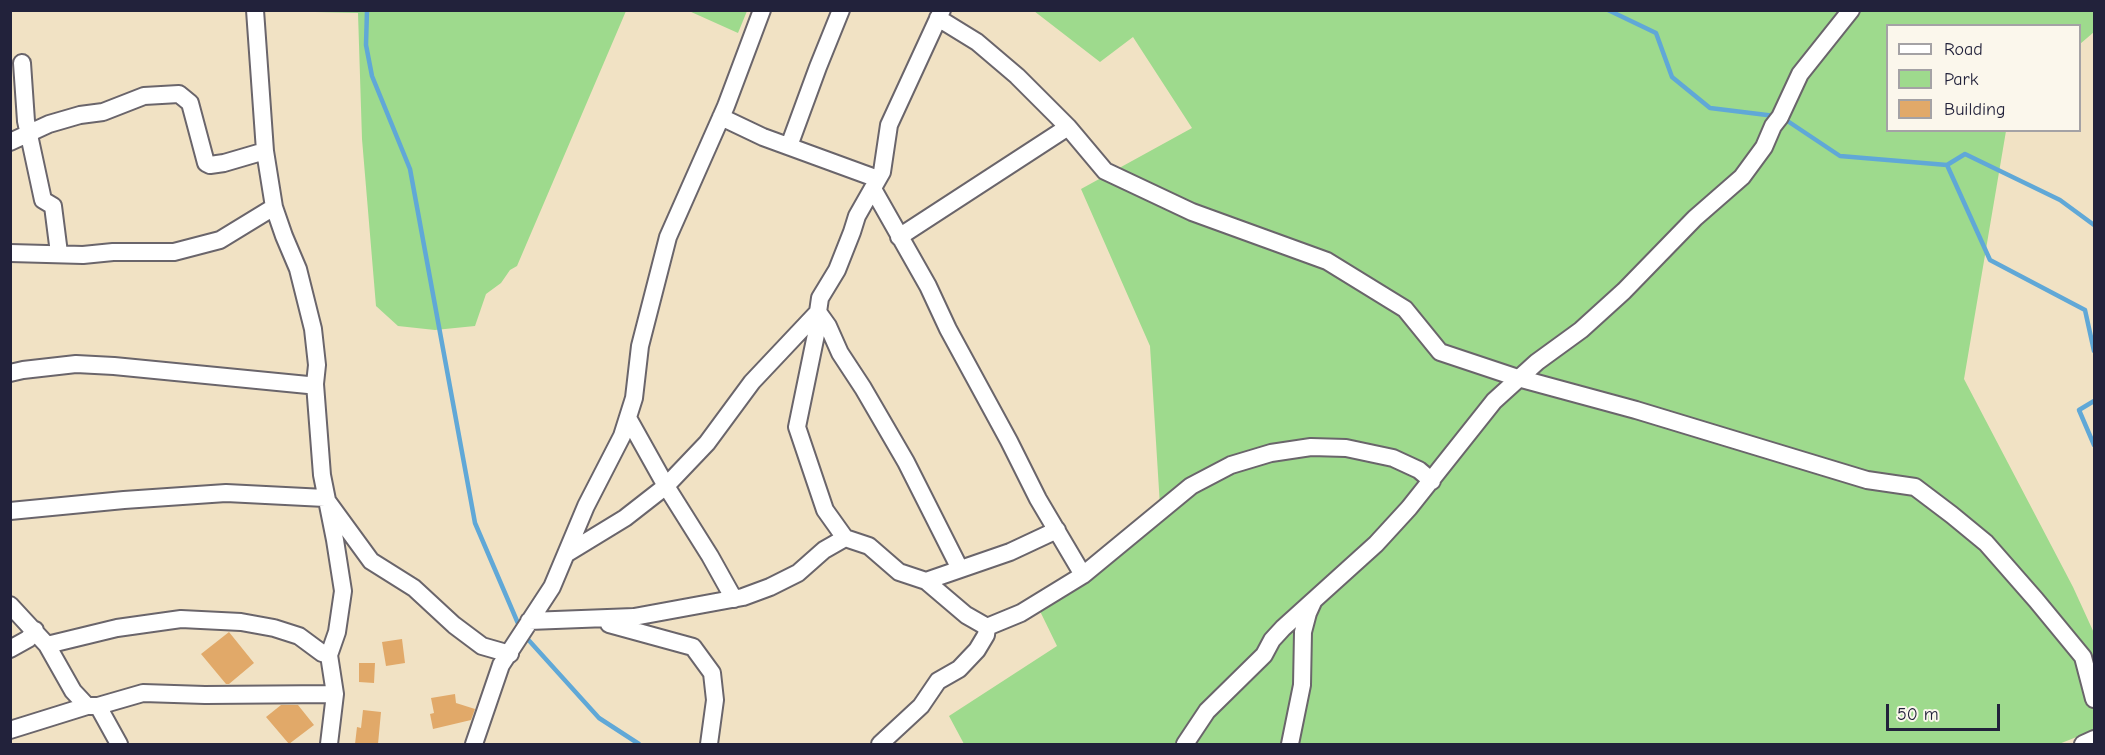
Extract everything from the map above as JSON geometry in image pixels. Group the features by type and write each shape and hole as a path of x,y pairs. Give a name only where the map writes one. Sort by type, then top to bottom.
{"street":[{"path":"255,10 265,151 274,207 298,269 313,329 322,475 343,591 337,632 329,655 334,694 329,744"},
{"path":"474,744 501,665 552,587 586,506 622,436 634,398 640,346 668,237 721,117 762,10"},
{"path":"789,146 841,10"},
{"path":"1185,744 1207,711 1264,655 1272,640 1283,628 1376,544 1432,481 1494,401 1537,362 1590,322 1624,291 1695,218 1742,177 1764,147 1800,74 1851,10"},
{"path":"987,627 966,615 926,581 899,572 869,546 845,538 825,510 798,427 820,298 837,270 856,216 882,172 890,125 940,14 1017,76 1068,127 1105,171 1192,212 1327,261 1405,309 1440,352 1518,378 1636,410 1867,480 1915,487 1986,543 2036,600 2083,657 2094,699"},
{"path":"22,63 28,133 43,200 53,206 59,253"},
{"path":"10,142 28,133 80,115 103,112 144,96 179,94 190,103 206,163 210,165 224,163 265,151"},
{"path":"721,117 875,184 899,237 928,286 948,329 1038,499 1083,575"},
{"path":"899,237 1068,127"},
{"path":"10,253 84,255 113,252 174,252 220,240 274,207"},
{"path":"566,554 625,518 666,486 707,443 752,382 819,313"},
{"path":"819,313 828,326 840,353 906,462 960,569"},
{"path":"10,373 76,364 315,384"},
{"path":"628,418 734,599"},
{"path":"987,627 1021,613 1083,575 1191,486 1231,465 1271,453 1311,447 1346,448 1393,458 1419,470 1432,481"},
{"path":"10,511 226,493 325,498"},
{"path":"325,498 371,561 414,588 454,625 482,646 510,654"},
{"path":"926,581 1010,552 1057,530"},
{"path":"529,621 634,618 734,599 771,587 798,573 824,550 845,538"},
{"path":"1290,744 1302,685 1303,632 1314,601"},
{"path":"10,605 47,645 74,691 92,706 119,744"},
{"path":"47,645 117,628 181,619 241,622 274,628 299,636 322,653 329,655"},
{"path":"594,619 693,647 712,673 715,700 709,744"},
{"path":"880,744 921,706 938,681 959,669 977,650 986,635 987,627"},
{"path":"10,649 28,639 35,630"},
{"path":"10,730 143,693 334,694"},
{"path":"2083,744 2094,739"}],"green space":[{"path":"272,11 626,11 517,266 510,270 501,283 486,294 475,326 435,330 398,326 376,306 362,139 358,13"},
{"path":"689,11 747,11 738,33"},
{"path":"1034,11 2094,11 2094,32 2081,43 2081,24 1886,24 1886,132 2006,132 1964,379 2073,587 2094,633 2094,730 2059,744 964,744 949,716 1057,646 1037,605 1160,506 1150,346 1081,189 1192,128 1133,37 1100,62"}],"building":[{"path":"229,632 254,663 229,684 226,684 201,654"},
{"path":"402,639 405,663 386,666 382,642"},
{"path":"359,663 375,663 374,683 359,682"},
{"path":"455,694 456,703 475,709 471,720 433,729 430,714 434,713 431,698"},
{"path":"281,705 298,705 314,725 289,744 266,717"},
{"path":"363,710 381,712 378,744 355,744 357,727 361,728"}],"waterway":[{"path":"367,10 366,45 372,76 410,169 475,523 520,628"},
{"path":"1608,10 1656,33 1672,77 1710,108 1775,116"},
{"path":"1783,118 1840,156 1947,165 1990,260 2085,310 2094,351"},
{"path":"1947,165 1965,154 2060,200 2094,225"},
{"path":"2094,401 2079,410 2094,445"},
{"path":"524,635 599,718 639,744"}]}
